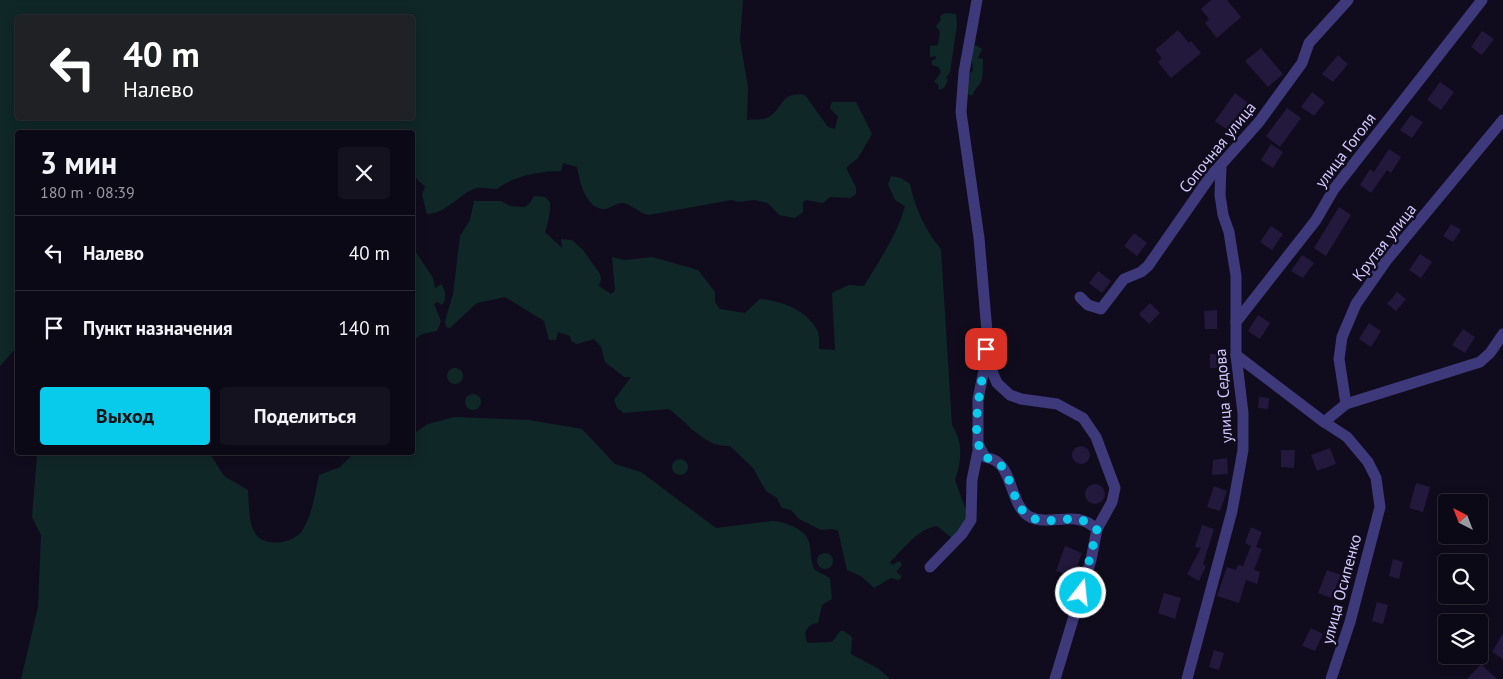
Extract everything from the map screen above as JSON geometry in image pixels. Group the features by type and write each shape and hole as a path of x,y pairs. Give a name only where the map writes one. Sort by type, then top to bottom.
{"street":[{"path":"977,0 967,50 961,108 964,149 979,238 987,340 992,373 1006,392 1019,398 1067,408 1083,418 1096,437 1110,470 1115,492 1097,530 1091,560 1055,679"},
{"name":"Сопочная улица","path":"1080,297 1091,306 1100,309 1105,307 1124,279 1141,272 1148,266 1210,177 1222,166 1259,122 1302,63 1310,43 1348,0"},
{"name":"улица Гоголя","path":"1236,322 1316,220 1334,189 1482,0"},
{"name":"Крутая улица","path":"1346,404 1339,359 1342,337 1356,304 1386,262 1503,120"},
{"name":"улица Седова","path":"1187,679 1232,511 1243,450 1243,413 1236,355 1236,276 1229,232 1223,215 1220,195 1222,166"},
{"path":"1236,355 1324,422 1346,404 1396,387 1460,370 1480,362 1490,353 1503,334"},
{"path":"930,567 970,523 973,503 972,480 978,444 977,403 985,368 987,340"},
{"name":"улица Осипенко","path":"1324,422 1347,437 1368,462 1376,478 1380,507 1350,622 1331,679"},
{"path":"978,444 985,457 994,460 1000,465 1011,485 1018,504 1025,513 1039,519 1063,518 1085,521 1097,530"}],"green space":[{"path":"0,0 743,0 740,40 748,87 747,120 769,117 785,99 796,94 805,95 828,127 835,129 838,117 830,108 832,102 856,102 872,134 858,158 846,168 856,187 856,194 850,198 830,197 823,203 806,200 803,202 803,212 795,218 779,215 768,203 754,200 738,202 732,200 648,215 623,203 618,203 605,209 598,208 588,200 577,167 563,163 561,171 527,175 504,184 497,189 477,188 464,194 441,211 427,214 422,195 425,186 415,176 415,130 15,130 15,349 0,366"},
{"path":"945,13 956,14 957,25 950,72 946,78 948,80 944,88 939,90 938,84 934,82 941,72 938,67 932,65 932,60 935,60 936,56 930,57 930,46 938,45 940,32 936,26 941,20 940,16"},
{"path":"976,45 982,49 978,58 983,59 983,75 972,96 966,93 969,73 973,71 973,47"},
{"path":"891,176 901,178 910,184 921,218 941,249 952,425 960,444 959,466 955,480 968,516 953,539 937,526 923,531 911,540 890,562 892,565 900,561 902,565 896,572 902,576 899,580 891,578 874,588 861,576 847,570 838,531 834,529 821,530 799,519 791,510 782,508 777,498 766,491 753,468 730,446 721,446 705,439 669,409 624,413 617,408 614,400 631,377 624,377 605,362 601,347 594,339 577,344 571,341 570,336 558,332 556,340 549,340 544,321 505,297 477,303 450,328 446,327 445,321 453,294 460,236 470,220 474,201 501,201 510,206 525,207 534,196 545,197 550,202 550,214 545,232 562,248 561,239 572,240 583,250 600,274 599,286 611,294 615,291 612,257 625,260 652,257 698,270 715,292 715,302 720,309 745,313 760,299 776,301 792,307 807,317 817,330 819,334 819,349 835,350 832,293 849,285 864,286 887,248 902,217 905,206 895,200 888,184"},
{"path":"415,251 433,278 435,288 441,284 445,294 445,300 442,305 437,302 434,304 441,321 437,331 422,334 415,339"},
{"path":"455,368 463,376 455,384 447,376"},
{"path":"473,394 479,396 481,402 479,408 473,410 467,408 465,402 467,396"},
{"path":"454,417 529,420 582,429 615,464 641,472 716,528 773,521 788,524 802,532 808,539 815,570 830,578 832,599 822,605 818,623 808,627 805,636 808,643 832,642 840,631 844,631 852,637 851,654 879,669 890,679 21,679 38,607 41,535 32,517 38,455 211,455 224,476 248,490 250,519 256,534 262,540 282,542 290,540 302,531 313,504 319,475 340,467 352,455 415,455 415,433 428,424"},
{"path":"680,459 688,467 680,475 672,467"},
{"path":"825,553 833,561 825,569 817,561"}],"building":[{"path":"1211,0 1227,0 1241,17 1217,38 1205,23 1209,19 1201,9"},
{"path":"1178,30 1201,53 1171,78 1158,62 1162,58 1155,50"},
{"path":"1482,31 1494,39 1482,55 1471,47"},
{"path":"1261,48 1283,74 1268,87 1245,61"},
{"path":"1338,55 1348,64 1333,82 1322,74"},
{"path":"1440,82 1454,92 1441,110 1427,100"},
{"path":"1312,92 1325,102 1314,116 1301,107"},
{"path":"1235,93 1256,109 1236,136 1215,121"},
{"path":"1287,108 1301,118 1280,147 1266,136"},
{"path":"1411,115 1423,122 1412,138 1400,130"},
{"path":"1271,144 1283,152 1273,168 1261,160"},
{"path":"1389,149 1401,157 1391,173 1387,170 1371,193 1360,185 1370,169 1374,172"},
{"path":"1339,207 1351,215 1326,256 1314,248"},
{"path":"1451,224 1461,230 1453,242 1443,236"},
{"path":"1271,226 1283,234 1272,250 1260,242"},
{"path":"1134,233 1147,243 1137,256 1124,246"},
{"path":"1420,254 1432,262 1421,278 1409,270"},
{"path":"1302,255 1314,263 1303,278 1291,271"},
{"path":"1098,271 1111,281 1102,293 1089,283"},
{"path":"1397,292 1406,299 1396,311 1387,304"},
{"path":"1150,303 1160,313 1149,324 1139,314"},
{"path":"1217,310 1217,329 1205,329 1204,311"},
{"path":"1258,315 1270,323 1260,339 1248,331"},
{"path":"1369,323 1381,331 1371,347 1359,339"},
{"path":"1463,329 1475,337 1465,353 1452,345"},
{"path":"1210,354 1222,354 1222,368 1210,368"},
{"path":"1259,397 1269,398 1268,409 1258,408"},
{"path":"1081,446 1087,449 1090,455 1087,461 1081,464 1075,461 1072,455 1075,449"},
{"path":"1330,448 1336,464 1317,471 1311,455"},
{"path":"1281,450 1295,450 1294,468 1281,467"},
{"path":"1227,458 1228,474 1212,475 1213,460"},
{"path":"1416,483 1430,487 1423,512 1409,508"},
{"path":"1095,484 1102,487 1105,494 1102,501 1095,504 1088,501 1085,494 1088,487"},
{"path":"1214,486 1227,491 1220,511 1207,507"},
{"path":"1202,525 1214,529 1203,564 1206,566 1199,581 1187,574 1201,548 1195,547"},
{"path":"1251,527 1262,532 1256,547 1262,549 1254,570 1260,572 1257,584 1246,580 1239,603 1217,596 1227,567 1236,570 1238,565 1243,566 1251,546 1245,543"},
{"path":"1065,546 1082,553 1073,577 1056,571"},
{"path":"1393,559 1403,562 1399,579 1389,576"},
{"path":"1327,570 1341,575 1331,598 1318,593"},
{"path":"1164,593 1181,598 1175,619 1158,613"},
{"path":"1377,602 1388,605 1383,624 1372,621"},
{"path":"1311,628 1323,634 1315,651 1302,646"},
{"path":"1503,633 1503,659 1492,652"},
{"path":"1214,650 1224,653 1219,670 1209,667"},
{"path":"1481,664 1497,679 1467,679"}],"route":[{"path":"986,349 985,368 977,403 978,444 985,457 997,461 1000,465 1011,485 1018,504 1030,517 1085,521 1097,530 1094,549 1081,593"}]}
